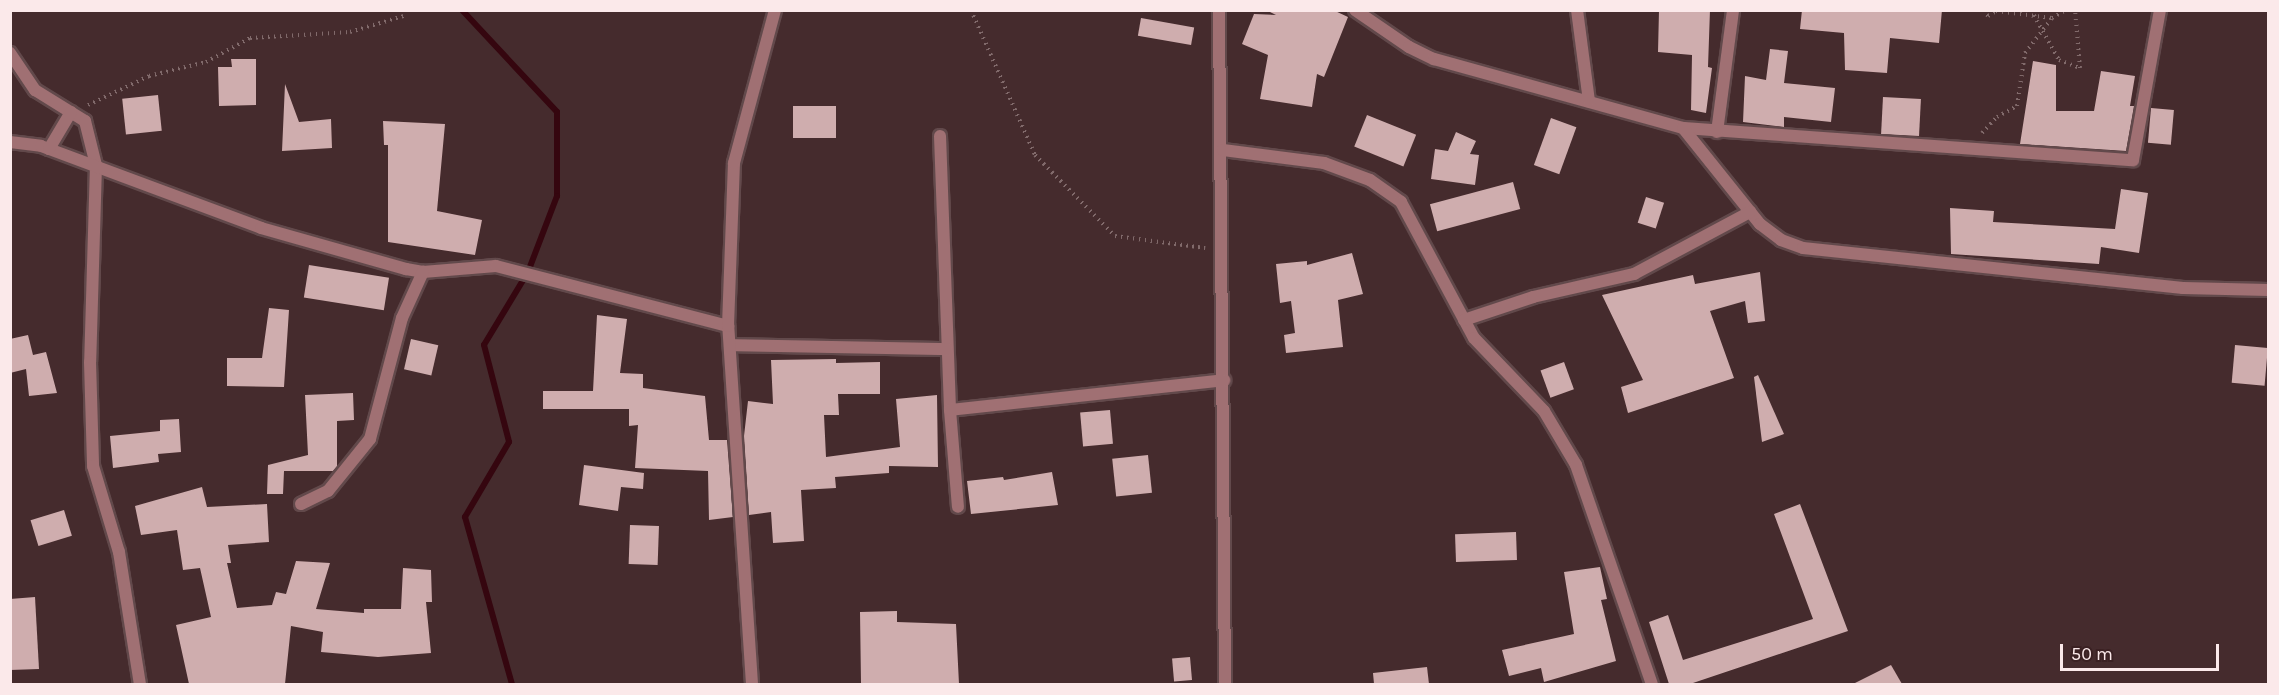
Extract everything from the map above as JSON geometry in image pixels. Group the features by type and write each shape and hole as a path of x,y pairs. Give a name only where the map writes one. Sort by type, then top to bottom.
{"street":[{"path":"752,684 728,326 734,163 775,10"},
{"path":"1219,10 1224,250 1225,684"},
{"path":"1355,10 1409,47 1434,59 1683,128 2133,160 2160,10"},
{"path":"1577,10 1589,101"},
{"path":"1717,132 1733,10"},
{"path":"10,53 35,90 85,121 96,165 90,362 93,466 119,552 140,684"},
{"path":"49,149 70,112"},
{"path":"1683,128 1750,212 1780,240 1803,248 2182,288 2268,290"},
{"path":"940,136 947,349 958,507"},
{"path":"10,142 49,149 96,165 261,228 423,272 495,266 728,326"},
{"path":"1223,150 1324,163 1371,180 1401,202 1474,338 1544,411 1576,465 1652,684"},
{"path":"1464,320 1533,297 1634,274 1750,212"},
{"path":"301,504 328,491 370,439 402,318 423,272"},
{"path":"730,345 947,349"},
{"path":"950,410 1224,380"}],"path":[{"path":"971,10 1035,155 1114,236 1224,250"},
{"path":"1983,10 1988,16 1996,11 2032,13 2052,18"},
{"path":"1967,149 1997,117 2017,106 2025,53 2043,33 2052,18 2066,10"},
{"path":"2032,13 2059,60 2080,68 2074,10"},
{"path":"70,112 149,76 206,62 250,38 350,32 407,15"}],"building":[{"path":"1266,10 1333,10 1348,17 1324,77 1317,74 1312,107 1260,99 1268,55 1242,44 1254,14 1276,15"},
{"path":"1659,10 1710,10 1708,67 1712,68 1706,113 1691,110 1692,55 1658,52"},
{"path":"1802,10 1942,10 1939,43 1890,38 1887,73 1845,70 1844,33 1800,29"},
{"path":"1141,18 1194,27 1191,45 1138,36"},
{"path":"1770,49 1788,51 1784,83 1835,88 1831,122 1784,117 1784,127 1743,122 1745,76 1766,80"},
{"path":"231,59 256,59 256,105 219,106 218,67 232,67"},
{"path":"2033,61 2056,65 2056,111 2094,111 2101,71 2135,76 2130,106 2134,106 2126,151 2020,144"},
{"path":"285,84 299,122 331,119 332,148 282,151"},
{"path":"158,95 162,131 126,135 122,99"},
{"path":"1883,97 1921,99 1919,136 1881,134"},
{"path":"793,106 836,106 836,138 793,138"},
{"path":"2151,108 2174,110 2171,145 2148,143"},
{"path":"1367,115 1416,135 1403,166 1354,147"},
{"path":"1551,118 1576,127 1559,174 1534,165"},
{"path":"383,121 445,124 437,211 482,220 475,255 388,242 388,145 384,145"},
{"path":"1456,132 1476,141 1470,154 1479,155 1475,185 1431,179 1435,149 1448,151"},
{"path":"1513,182 1520,209 1437,231 1430,204"},
{"path":"2121,189 2148,193 2139,253 2101,247 2099,264 1951,254 1950,208 1994,211 1993,222 2115,229"},
{"path":"1646,197 1664,203 1656,229 1638,223"},
{"path":"1352,253 1363,294 1338,300 1343,347 1286,353 1284,335 1295,333 1291,301 1280,303 1276,264 1307,261 1307,265"},
{"path":"309,265 389,278 384,310 304,298"},
{"path":"1760,272 1765,321 1748,323 1745,301 1710,311 1734,378 1628,413 1621,387 1643,380 1602,295 1693,275 1695,284"},
{"path":"269,308 289,310 284,387 227,386 227,358 262,358"},
{"path":"597,315 627,319 620,373 643,374 643,388 705,396 709,440 727,440 733,517 709,520 708,471 635,468 638,425 629,426 629,409 543,409 543,391 593,391"},
{"path":"28,335 33,355 46,352 57,393 29,396 26,369 10,373 10,339"},
{"path":"411,339 438,345 431,376 404,369"},
{"path":"2235,345 2268,348 2265,386 2232,383"},
{"path":"836,359 836,363 880,362 880,394 838,394 839,415 824,415 826,457 900,447 896,399 937,395 938,467 889,466 889,473 835,477 836,488 801,490 804,541 773,543 771,512 749,515 744,436 748,401 773,404 771,360"},
{"path":"1564,362 1574,389 1550,398 1541,371"},
{"path":"1758,375 1784,434 1762,442 1754,377"},
{"path":"353,393 354,420 337,421 337,467 333,471 284,471 283,494 267,494 268,465 308,455 305,395"},
{"path":"1110,410 1113,444 1083,446 1080,413"},
{"path":"179,419 181,452 158,454 159,462 113,468 110,436 160,431 160,420"},
{"path":"1148,455 1152,493 1116,497 1112,459"},
{"path":"584,465 644,473 643,489 621,487 618,511 579,505"},
{"path":"1052,472 1058,505 971,514 967,481 1003,477 1004,480"},
{"path":"202,487 207,507 267,504 269,542 228,545 231,563 227,563 237,608 272,605 276,592 286,594 296,561 330,563 316,609 364,613 364,609 401,609 403,568 431,570 432,602 426,602 431,653 378,657 321,652 323,632 291,626 285,684 189,684 176,625 211,617 200,568 183,570 177,530 141,535 135,506"},
{"path":"1800,504 1848,631 1690,684 1669,684 1649,622 1668,615 1683,660 1813,619 1774,514"},
{"path":"64,510 72,536 38,546 31,520"},
{"path":"630,525 659,526 658,565 629,564"},
{"path":"1516,532 1517,560 1456,562 1455,534"},
{"path":"1600,567 1607,599 1601,600 1616,661 1544,682 1541,668 1509,676 1502,650 1574,634 1564,572"},
{"path":"35,597 39,669 10,670 10,599"},
{"path":"897,611 897,622 956,624 959,684 861,684 860,612"},
{"path":"1190,657 1192,680 1174,681 1172,659"},
{"path":"1891,665 1902,684 1853,684"},
{"path":"1427,667 1429,684 1374,684 1373,673"}],"waterway":[{"path":"462,10 557,112 557,196 528,272 484,345 509,442 465,517 512,684"}]}
